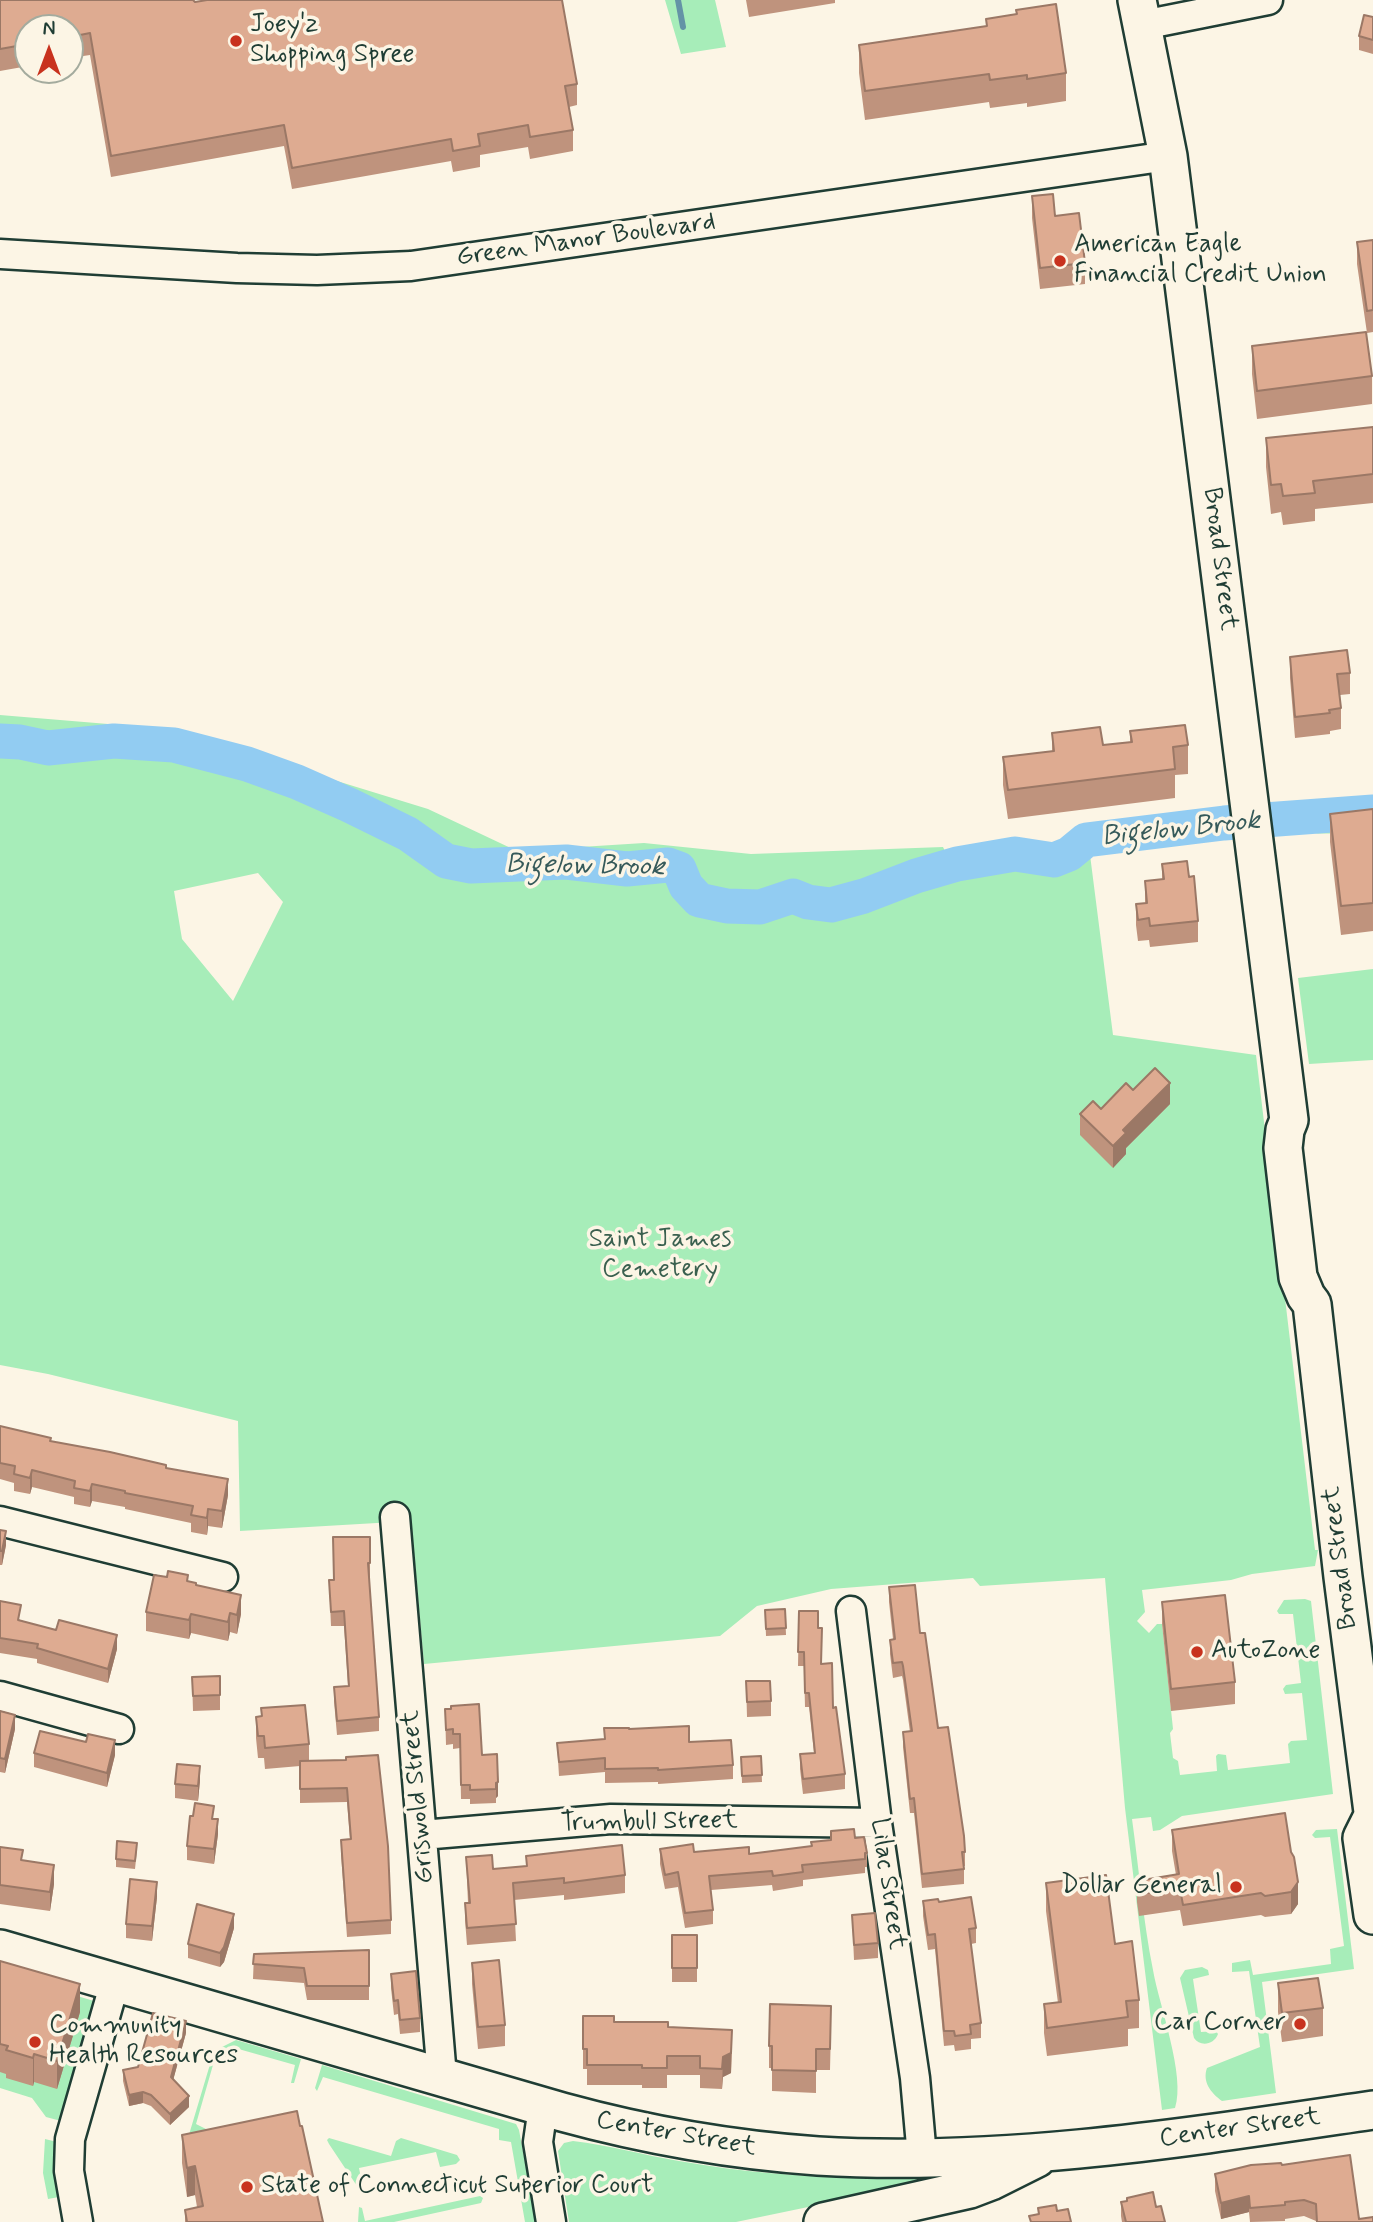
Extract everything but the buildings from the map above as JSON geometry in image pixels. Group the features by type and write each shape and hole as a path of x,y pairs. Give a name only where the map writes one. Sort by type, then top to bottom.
{"main road":[{"name":"Broad Street","path":"1140,12 1168,156 1253,820 1289,1120 1284,1130 1283,1147 1298,1277 1312,1304 1341,1567 1373,1814 1362,1838 1373,1915"},
{"name":"Center Street","path":"0,1949 543,2107 640,2132 741,2149 835,2157 922,2157 1050,2151 1166,2140 1373,2110"},
{"path":"823,2222 978,2187 1050,2151"}],"street":[{"path":"1140,12 1268,0"},
{"name":"Green Manor Boulevard","path":"0,254 303,270 411,266 1168,156"},
{"name":"Griswold Street","path":"395,1517 442,2077"},
{"path":"0,1521 223,1577"},
{"name":"Lilac Street","path":"851,1611 877,1824 915,2078 922,2157"},
{"path":"0,1696 119,1729"},
{"name":"Trumbull Street","path":"422,1835 611,1819 877,1824"},
{"path":"78,2222 69,2171 70,2139 114,1982"},
{"path":"543,2107 538,2130 538,2148 551,2222"}],"green space":[{"path":"665,0 715,0 726,47 681,54"},
{"name":"Saint James Cemetery","path":"0,715 168,729 428,809 517,851 644,843 751,854 943,847 951,864 1089,847 1113,1035 1256,1055 1315,1550 1318,1550 1315,1566 1252,1574 1231,1580 1142,1590 1145,1612 1137,1621 1149,1633 1157,1624 1162,1624 1173,1729 1170,1733 1173,1758 1178,1761 1180,1775 1217,1771 1218,1754 1226,1755 1228,1770 1290,1763 1288,1744 1291,1741 1307,1740 1302,1693 1285,1694 1283,1689 1286,1685 1301,1683 1293,1614 1279,1614 1277,1611 1284,1600 1311,1601 1333,1794 1182,1816 1160,1830 1153,1831 1151,1817 1132,1819 1150,1951 1177,2078 1175,2108 1162,2110 1125,1808 1105,1578 980,1586 973,1578 831,1589 757,1606 720,1636 424,1664 411,1521 240,1531 238,1421 48,1374 0,1365","holes":["258,873 283,902 233,1001 182,939 174,891"]},
{"path":"1373,797 1373,827 1314,833 1306,827 1298,811 1300,802 1306,800"},
{"path":"1373,969 1373,1060 1309,1064 1298,978"},
{"path":"1337,1829 1354,1969 1262,1982 1276,2093 1222,2101 1208,2087 1207,2068 1260,2047 1249,1971 1232,1972 1232,1963 1250,1960 1253,1975 1331,1964 1330,1949 1344,1946 1330,1837 1315,1838 1312,1835 1316,1830"},
{"path":"1202,1967 1208,1970 1209,1975 1193,1979 1201,2032 1216,2031 1218,2034 1207,2044 1194,2038 1180,1978 1185,1970"},
{"name":"Community Health Resources","path":"0,1973 94,2001 61,2121 46,2117 32,2098 0,2088"},
{"path":"236,2040 301,2059 294,2083 291,2083 295,2065 235,2048 230,2061 215,2058 196,2124 208,2130 304,2137 309,2153 191,2161 182,2158 214,2051"},
{"path":"322,2065 516,2124 536,2222 525,2222 511,2142 499,2140 499,2129 323,2077 317,2091 315,2088"},
{"path":"329,2138 391,2156 396,2141 401,2138 457,2155 460,2160 456,2164 440,2167 436,2152 359,2168 362,2183 357,2186 329,2144"},
{"path":"45,2139 57,2142 59,2197 48,2199 43,2173"},
{"path":"573,2141 666,2159 775,2174 840,2177 937,2175 941,2178 736,2222 569,2222 558,2151 564,2143"},
{"path":"480,2196 483,2198 481,2203 394,2222 358,2222 359,2207 362,2208 365,2221"}],"waterway":[{"path":"678,0 683,27"},
{"name":"Bigelow Brook","path":"0,741 48,748 114,741 174,745 247,764 297,782 408,834 446,861 471,866 566,862 627,869 668,865 679,869 686,886 699,900 727,906 760,907 793,896 808,902 831,905 957,864 1015,854 1054,860 1069,854 1086,840 1224,823 1373,812"}],"place":[{"name":"Joey'z Shopping Spree","path":"236,41"},
{"name":"American Eagle Financial Credit Union","path":"1060,261"},
{"name":"AutoZone","path":"1197,1652"},
{"name":"Dollar General","path":"1236,1887"},
{"name":"Car Corner","path":"1300,2024"},
{"name":"Community Health Resources","path":"35,2042"},
{"name":"State of Connecticut Superior Court","path":"247,2187"}]}
